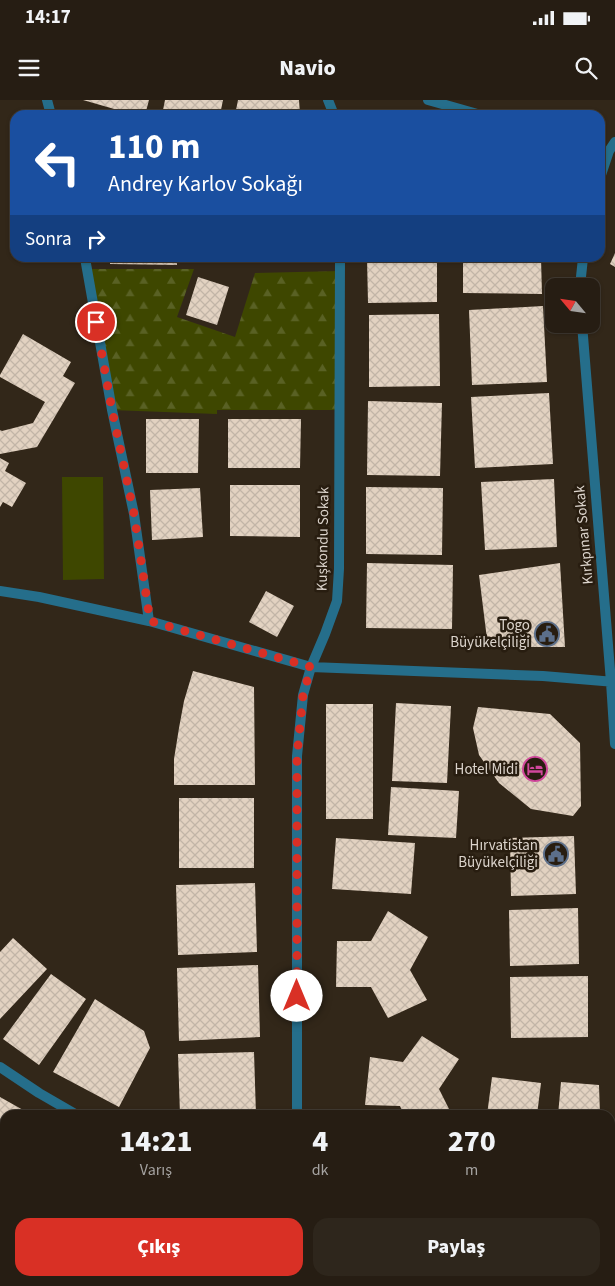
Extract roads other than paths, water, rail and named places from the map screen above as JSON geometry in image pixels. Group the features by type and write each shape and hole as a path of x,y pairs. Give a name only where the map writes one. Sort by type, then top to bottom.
{"street":[{"path":"428,100 463,110"},
{"path":"86,262 112,410 134,514 150,621"},
{"name":"Kuşkondu Sokak","path":"297,1110 297,756 303,695 311,667 337,601 339,569 340,262"},
{"path":"581,278 583,262"},
{"name":"Kırkpınar Sokak","path":"583,333 613,682 615,744"},
{"path":"0,591 40,597 150,621 311,667 543,676 613,682"},
{"path":"0,1067 68,1110"}],"place":[{"name":"Togo Büyükelçiliği","path":"547,634"},
{"name":"Hotel Midi","path":"535,769"},
{"name":"Hırvatistan Büyükelçiliği","path":"556,854"}]}
